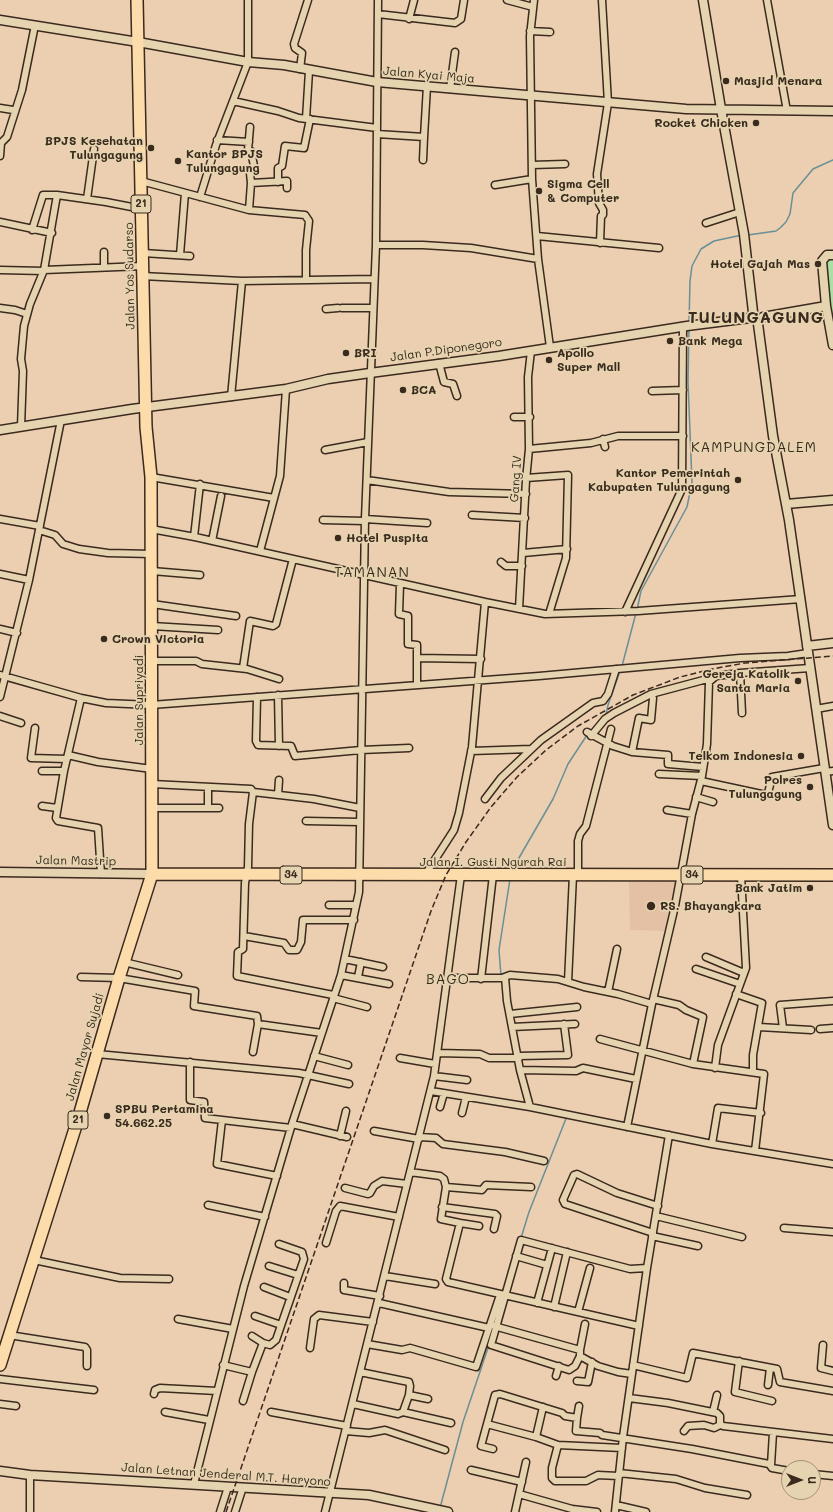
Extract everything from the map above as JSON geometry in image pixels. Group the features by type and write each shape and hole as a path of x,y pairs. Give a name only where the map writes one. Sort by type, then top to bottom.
{"highway":[{"name":"Jalan Yos Sudarso","path":"137,0 146,407"},
{"name":"Jalan Supriyadi","path":"146,407 151,477 152,554 152,874"},
{"name":"Jalan I. Gusti Ngurah Rai","path":"152,874 360,874 493,876 833,875"},
{"name":"Jalan Mayor Sujadi","path":"0,1365 2,1349 9,1335 34,1260 152,874"}],"main road":[{"path":"703,0 746,248 751,315 754,324 760,320 826,306"},
{"name":"Jalan Kyai Maja","path":"0,20 377,82 686,109 833,111"},
{"path":"833,255 825,257 822,261 826,306 833,346"},
{"name":"Jalan P.Diponegoro","path":"0,430 146,407 286,389 328,379 531,351 751,315"},
{"path":"760,320 773,436 786,504 816,709 827,770 833,825"},
{"path":"786,504 833,500"},
{"path":"807,650 833,643"},
{"name":"Jalan Mastrip","path":"0,872 152,874"},
{"name":"Jalan Letnan Jenderal M.T. Haryono","path":"0,1471 30,1475 370,1495 444,1511"}],"street":[{"path":"200,197 218,140 248,62 248,0"},
{"path":"300,69 302,53 295,48 294,44 308,0"},
{"path":"194,1484 223,1365 291,1126 341,975 354,920 360,874 365,520 376,245 378,0"},
{"path":"409,19 414,0"},
{"path":"378,14 441,23 459,22 461,19 464,0"},
{"path":"507,0 533,7"},
{"path":"534,0 530,31 532,179 538,259 550,347"},
{"path":"600,243 601,216 603,215 603,210 599,203 597,174 608,103 602,0"},
{"path":"767,0 787,111"},
{"path":"0,156 1,143 7,137 24,84 35,25"},
{"path":"530,31 550,32"},
{"path":"450,89 455,52"},
{"path":"278,182 278,168 282,166 285,146 304,148 308,119 309,70"},
{"path":"423,160 427,86"},
{"path":"233,101 308,119 377,131 424,137"},
{"path":"0,115 0,108 13,110"},
{"path":"249,210 251,182 250,173 255,171 251,151 248,150 250,127"},
{"path":"218,140 249,142"},
{"path":"87,199 94,149"},
{"path":"532,165 565,164"},
{"path":"495,185 532,179"},
{"path":"141,181 249,210 305,215 308,217 309,221 306,250 306,280"},
{"path":"251,182 287,182 287,188"},
{"path":"180,255 186,193"},
{"path":"32,230 43,195 57,195 87,199 142,209"},
{"path":"21,427 23,371 21,359 26,314 44,271 52,233 57,195"},
{"path":"706,223 740,212"},
{"path":"0,222 32,230 52,233"},
{"path":"537,236 659,248"},
{"path":"376,245 423,245 471,248 538,259"},
{"path":"104,252 104,267"},
{"path":"143,252 190,256"},
{"path":"0,270 44,271 104,267 242,281 374,279"},
{"path":"231,397 242,281"},
{"path":"0,308 26,314"},
{"path":"326,309 373,308"},
{"path":"627,612 681,496 683,482 684,326"},
{"name":"Gang IV","path":"520,609 526,478 529,449 530,416 528,377 531,351"},
{"path":"439,364 444,382 454,384 457,396"},
{"path":"260,551 280,476 286,389"},
{"path":"652,391 683,390"},
{"path":"514,417 530,416"},
{"path":"0,698 3,676 17,633 29,580 61,420"},
{"path":"529,449 591,443 618,436 683,436"},
{"path":"603,439 605,447"},
{"path":"325,450 368,442"},
{"path":"526,478 568,475 567,549 564,568 549,614"},
{"path":"151,477 200,484 221,492 274,498"},
{"path":"367,480 449,492 526,494"},
{"path":"194,537 200,484"},
{"path":"212,541 221,492"},
{"path":"472,515 525,518"},
{"path":"0,519 40,528 55,535 65,545 114,553 152,554"},
{"path":"323,520 365,520 427,523"},
{"path":"151,529 260,551 400,584 549,614 627,612 800,598"},
{"path":"523,553 567,549"},
{"path":"243,668 250,620 271,625 276,624 293,559"},
{"path":"501,562 506,566 522,566"},
{"path":"152,572 200,575"},
{"path":"0,574 29,580"},
{"path":"400,584 399,614 408,616 407,644 417,645 417,685"},
{"path":"432,875 457,822 471,751 481,659 485,602"},
{"path":"152,604 236,616"},
{"path":"152,626 218,630"},
{"path":"0,629 17,633"},
{"path":"3,676 82,698 106,703 151,705 362,690 740,658 788,656 807,650"},
{"path":"417,658 481,659"},
{"path":"152,661 196,661 202,664 243,668 279,679"},
{"path":"703,767 668,764 668,755 632,752 607,744 589,734 614,713 651,694 711,678 740,673 810,668"},
{"path":"485,799 501,778 541,740 593,703 603,701 608,694 619,669"},
{"path":"740,673 742,713"},
{"path":"627,1126 652,1002 681,875 692,814 701,779 708,736 708,687 711,678"},
{"path":"632,752 639,718 651,720 653,698 651,694"},
{"path":"278,695 279,746"},
{"path":"257,697 256,743 259,745 291,746 295,756 361,750 409,748"},
{"path":"82,698 64,771 56,818 58,821 98,828 101,874"},
{"path":"816,709 833,706"},
{"path":"0,716 21,722"},
{"path":"35,728 31,758 68,757 152,769"},
{"path":"568,982 578,841 586,826 611,729"},
{"path":"471,751 531,749"},
{"path":"659,774 701,779 766,795 768,793 772,777 827,770"},
{"path":"42,771 64,771"},
{"path":"278,780 278,795"},
{"path":"152,784 251,789 253,792 360,808"},
{"path":"208,787 208,808"},
{"path":"253,792 249,824 247,874 245,883 243,949 238,952 238,977 255,979 333,997 368,1007"},
{"path":"696,797 713,802"},
{"path":"42,806 57,808"},
{"path":"152,808 219,808"},
{"path":"666,810 692,814"},
{"path":"306,821 360,822"},
{"path":"325,1512 410,1172 420,1138 434,1076 461,875"},
{"path":"715,1068 718,1045 744,973 746,960 741,875"},
{"path":"481,979 493,876"},
{"path":"329,905 356,905"},
{"path":"244,936 284,944 289,950 297,950 301,942 303,920 354,920"},
{"path":"608,992 617,949"},
{"path":"706,957 744,973"},
{"path":"345,959 382,967"},
{"path":"124,962 178,975"},
{"path":"358,976 361,962"},
{"path":"696,969 740,984"},
{"path":"341,975 389,984"},
{"path":"448,978 481,979 502,978 510,975 530,976 568,982 589,989 652,1002 679,1005 686,1010 703,1017 693,1064"},
{"path":"81,977 119,978 195,991 194,1006 257,1016 258,1024 253,1052"},
{"path":"502,978 510,1014 517,1058 530,1106"},
{"path":"736,994 761,1002 753,1072"},
{"path":"783,1028 780,1005 833,1001"},
{"path":"510,1014 577,1007"},
{"path":"258,1024 322,1033"},
{"path":"437,1053 480,1054 489,1058 568,1055 564,1024"},
{"path":"512,1027 575,1024"},
{"path":"759,1027 811,1030"},
{"path":"820,1029 833,1028"},
{"path":"600,1039 693,1064 765,1075 755,1151"},
{"path":"97,1054 308,1074 349,1084"},
{"path":"314,1056 348,1065"},
{"path":"400,1058 435,1064"},
{"path":"190,1062 190,1100 204,1102 205,1118 291,1126 347,1138"},
{"path":"520,1070 576,1071 583,1068 636,1079"},
{"path":"434,1076 467,1080"},
{"path":"430,1091 530,1106 572,1116 712,1144 833,1164"},
{"path":"440,1107 444,1093"},
{"path":"462,1113 466,1097"},
{"path":"712,1144 718,1108 761,1113"},
{"path":"340,1136 346,1112"},
{"path":"222,1120 218,1164 277,1176"},
{"path":"374,1130 420,1138 436,1138 443,1144 504,1152 544,1160"},
{"path":"615,1512 623,1438 647,1268 670,1135"},
{"path":"410,1172 442,1177 446,1181 441,1218 479,1226"},
{"path":"658,1206 617,1193 577,1174 574,1175 563,1200 565,1204 652,1235 698,1246"},
{"path":"345,1188 368,1194 374,1186 382,1181 407,1184"},
{"path":"446,1187 482,1190 486,1185 531,1187"},
{"path":"208,1205 265,1217"},
{"path":"326,1244 336,1212 340,1206 399,1217"},
{"path":"442,1207 495,1214 494,1229"},
{"path":"656,1216 742,1237"},
{"path":"460,1223 446,1281 639,1326"},
{"path":"784,1228 833,1232"},
{"path":"367,1344 404,1350 410,1348 476,1367 493,1326 521,1240 630,1269 647,1268"},
{"path":"252,1336 263,1343 270,1345 275,1342 304,1259 303,1254 279,1244"},
{"path":"537,1302 552,1248"},
{"path":"554,1307 567,1252"},
{"path":"516,1256 547,1265"},
{"path":"34,1260 120,1278 169,1278"},
{"path":"269,1266 298,1275"},
{"path":"578,1312 590,1268"},
{"path":"385,1276 435,1284"},
{"path":"344,1283 344,1290 380,1296"},
{"path":"264,1287 290,1297"},
{"path":"378,1303 493,1326 580,1353 592,1362 609,1370 632,1374"},
{"path":"255,1316 281,1325"},
{"path":"310,1348 314,1319 316,1316 373,1322"},
{"path":"178,1319 233,1329"},
{"path":"493,1326 491,1344 571,1369 575,1366 580,1353 585,1324"},
{"path":"9,1335 85,1347 87,1350 87,1366"},
{"path":"243,1401 263,1343"},
{"path":"823,1344 821,1368 833,1371"},
{"path":"633,1365 687,1378 693,1353 777,1369 780,1382 833,1392"},
{"path":"577,1381 588,1382 592,1362"},
{"path":"739,1362 734,1392 772,1401"},
{"path":"223,1365 252,1372"},
{"path":"556,1376 559,1366"},
{"path":"768,1385 770,1368"},
{"path":"360,1372 409,1382 409,1396 403,1412"},
{"path":"0,1379 94,1390"},
{"path":"154,1394 155,1390 160,1388 217,1390"},
{"path":"493,1449 481,1446 494,1398 497,1394 562,1413 565,1416 577,1418"},
{"path":"713,1412 717,1395"},
{"path":"409,1396 428,1399"},
{"path":"629,1398 713,1412 720,1416 720,1425"},
{"path":"0,1404 16,1406"},
{"path":"353,1404 398,1414 403,1412 451,1424"},
{"path":"579,1406 576,1431 593,1432 770,1465 772,1468 781,1470"},
{"path":"536,1437 543,1407"},
{"path":"165,1412 209,1420"},
{"path":"271,1412 369,1434 385,1430 445,1450"},
{"path":"487,1424 536,1437 558,1445 622,1448"},
{"path":"684,1431 688,1426 704,1425 714,1428 720,1425 773,1433 833,1439"},
{"path":"592,1446 593,1432"},
{"path":"770,1465 773,1433"},
{"path":"558,1445 552,1468 552,1478 555,1481 586,1481 598,1475 619,1474 676,1479 705,1488 747,1496"},
{"path":"516,1512 526,1462"},
{"path":"471,1470 522,1482"},
{"path":"30,1475 30,1512"},
{"path":"821,1475 833,1476"},
{"path":"220,1512 228,1487"},
{"path":"235,1512 243,1487"},
{"path":"519,1494 572,1509 597,1512"},
{"path":"616,1505 646,1512"}],"shaded area":[{"name":"RS. Bhayangkara","path":"629,882 677,882 669,931 630,930"}],"green space":[{"path":"833,255 833,317 825,263 826,258"}],"waterway":[{"path":"748,235 776,231 780,228 786,222 790,214 793,193 813,169 833,160"},
{"path":"689,323 690,281 692,266 701,249 714,241 742,235"},
{"path":"637,610 641,591 687,507 692,482 688,382 689,329"},
{"path":"622,666 636,613"},
{"path":"606,715 620,671"},
{"path":"512,870 553,799 568,764 587,735"},
{"path":"501,976 499,950 510,879"},
{"path":"502,980 504,998"},
{"path":"507,1016 509,1029"},
{"path":"521,1086 526,1104"},
{"path":"521,1238 529,1212 567,1116"},
{"path":"440,1508 463,1422 489,1345"}],"railway":[{"path":"226,1512 431,911 446,875 466,842 491,807 517,777 546,750 578,726 633,695 680,677 712,669 745,663 833,656"}],"place":[{"name":"Masjid Menara","path":"726,81"},
{"name":"Rocket Chicken","path":"756,123"},
{"name":"BPJS Kesehatan Tulungagung","path":"151,148"},
{"name":"Kantor BPJS Tulungagung","path":"178,161"},
{"name":"Sigma Cell & Computer","path":"539,191"},
{"name":"Hotel Gajah Mas","path":"818,264"},
{"name":"Bank Mega","path":"670,341"},
{"name":"BRI","path":"346,353"},
{"name":"Apollo Super Mall","path":"549,360"},
{"name":"BCA","path":"403,390"},
{"name":"Kantor Pemerintah Kabupaten Tulungagung","path":"738,480"},
{"name":"Hotel Puspita","path":"338,538"},
{"name":"Crown Victoria","path":"104,639"},
{"name":"Gereja Katolik Santa Maria","path":"798,681"},
{"name":"Telkom Indonesia","path":"801,756"},
{"name":"Polres Tulungagung","path":"810,787"},
{"name":"Bank Jatim","path":"810,888"},
{"name":"RS. Bhayangkara","path":"651,906"},
{"name":"SPBU Pertamina 54.662.25","path":"107,1116"}],"district":[{"name":"TULUNGAGUNG","path":"756,318"},
{"name":"KAMPUNGDALEM","path":"754,448"},
{"name":"TAMANAN","path":"372,573"},
{"name":"BAGO","path":"448,980"}]}
